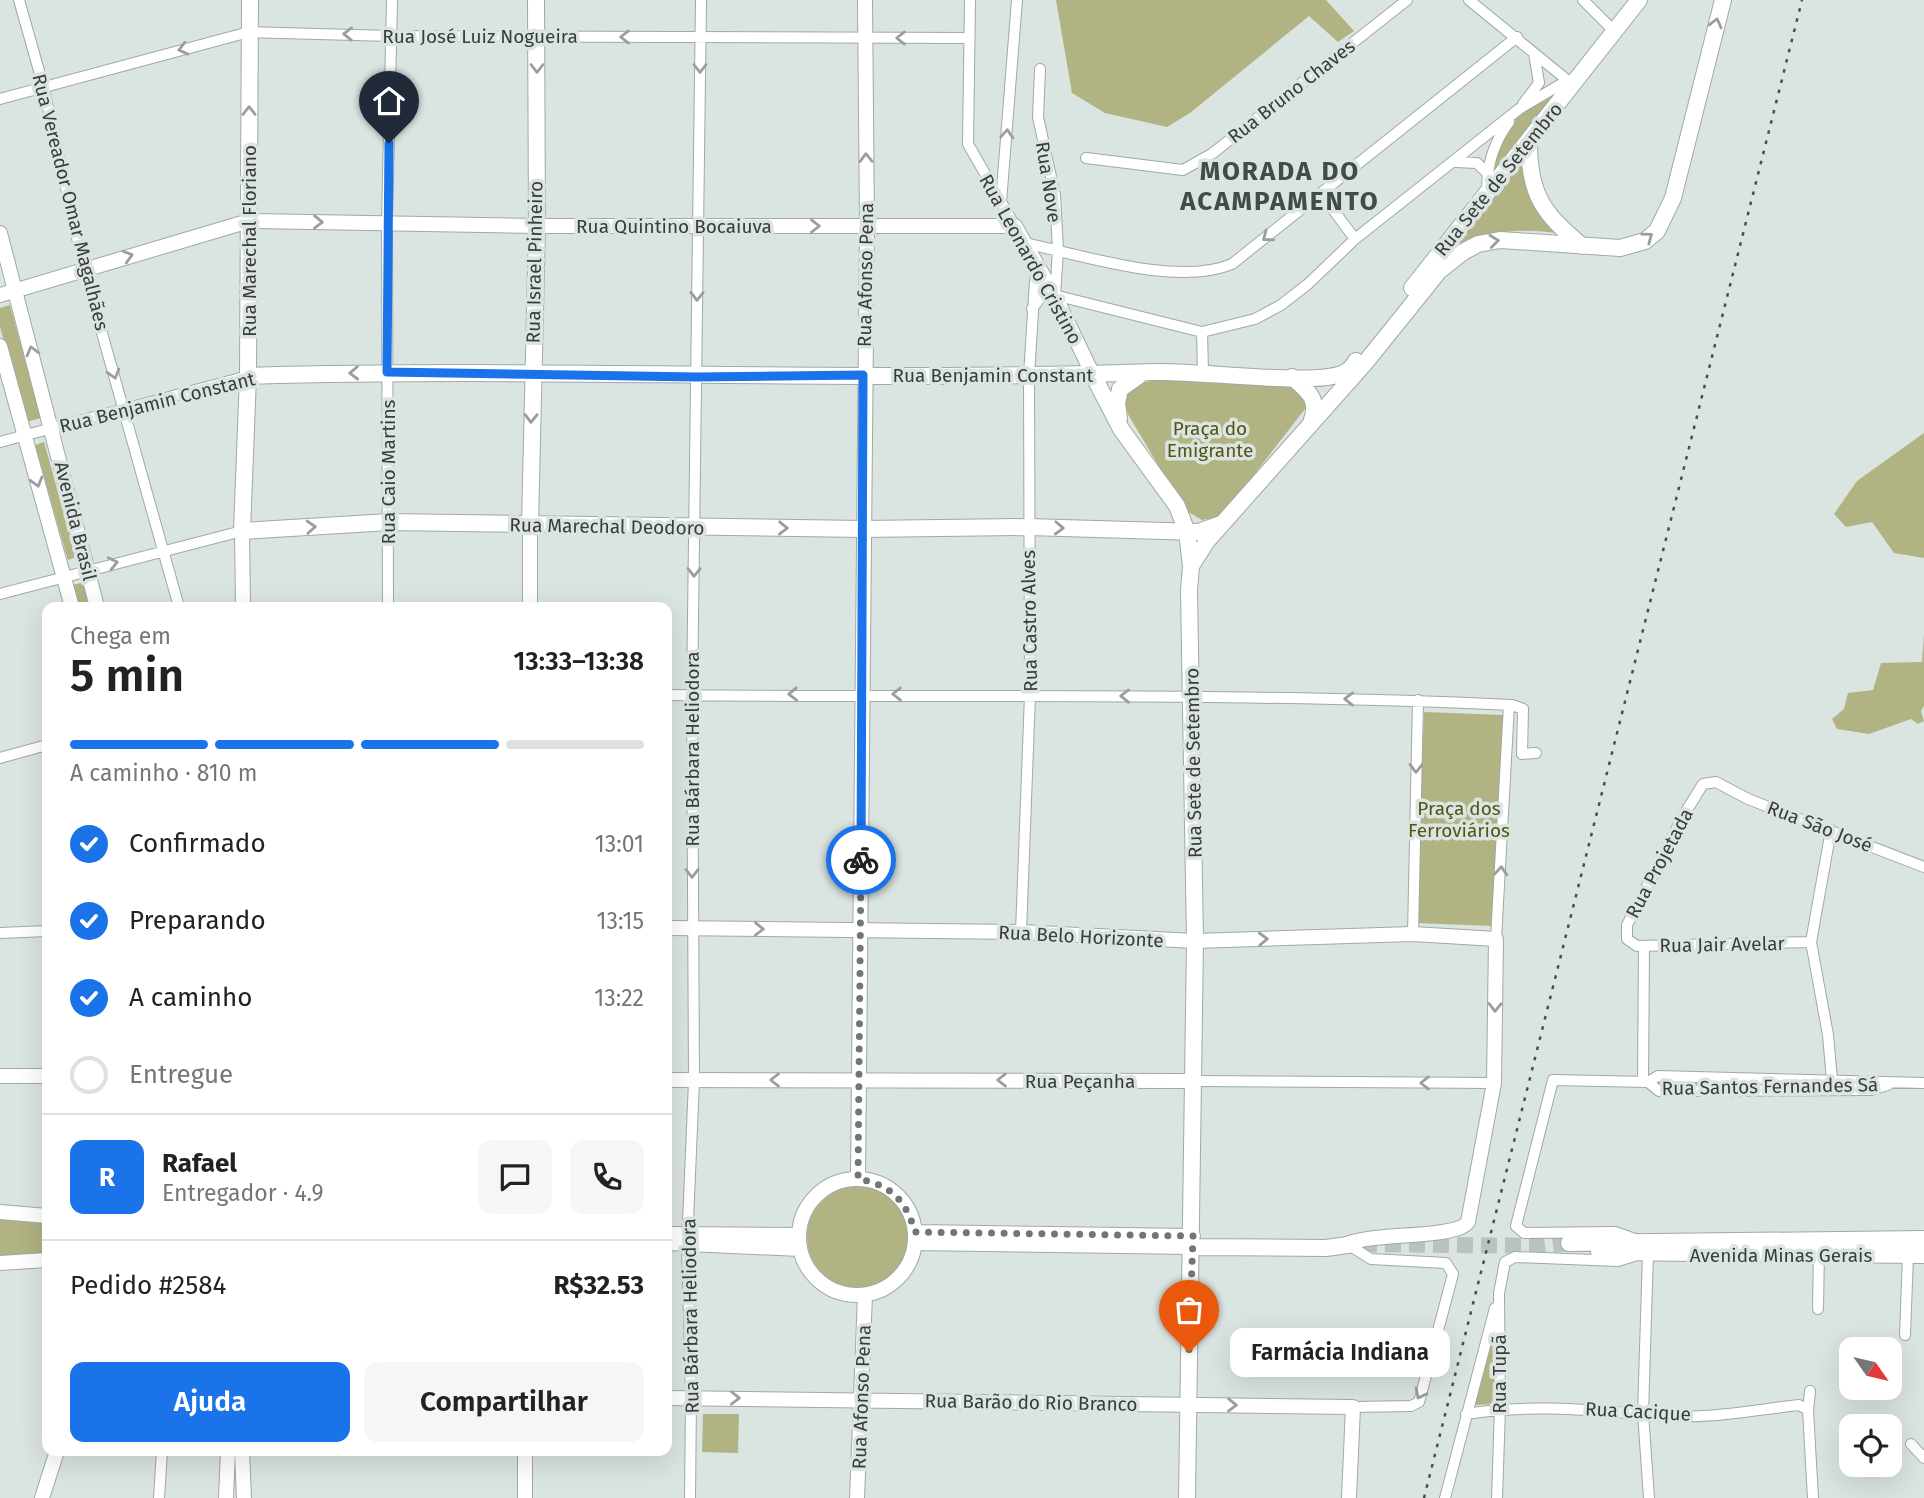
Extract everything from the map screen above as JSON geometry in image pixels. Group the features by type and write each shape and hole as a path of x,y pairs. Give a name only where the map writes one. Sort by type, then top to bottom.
{"main road":[{"name":"Rua Marechal Floriano","path":"242,531 248,376 250,0"},
{"name":"Rua Israel Pinheiro","path":"530,525 531,374 537,226 536,0"},
{"name":"Rua Sete de Setembro","path":"1358,359 1487,181 1529,142 1570,83 1639,0"},
{"name":"Rua Sete de Setembro","path":"1187,1498 1187,1404 1193,1241 1195,941 1193,697 1189,590 1192,566 1207,541 1229,520 1311,425 1439,271 1463,252 1478,244 1500,240 1620,248 1634,246 1651,236 1663,222 1673,198 1723,0"},
{"path":"1529,142 1531,178 1538,200 1556,223 1583,246"},
{"name":"Rua Benjamin Constant","path":"248,376 387,372 696,377 1203,372 1292,377 1339,374 1349,370 1358,359"},
{"path":"1121,429 1117,404 1120,389 1141,375 1157,372"},
{"name":"Rua Leonardo Cristino","path":"1093,375 1121,429 1177,506 1187,532"},
{"path":"1292,377 1314,399 1311,425"},
{"path":"1192,566 1187,532 1210,529 1229,520"},
{"name":"Rua Marechal Deodoro","path":"242,531 389,522 863,529 1028,527 1187,532"},
{"name":"Avenida Minas Gerais","path":"1569,1247 1642,1250 1819,1247 1924,1239"},
{"path":"1193,1241 1326,1248 1351,1244"},
{"name":"Avenida Minas Gerais","path":"1819,1247 1916,1255"}],"street":[{"name":"Rua Vereador Omar Magalhães","path":"19,0 43,85 84,269 178,602"},
{"name":"Rua Caio Martins","path":"388,602 387,223 392,0"},
{"name":"Rua Bárbara Heliodora","path":"690,1498 691,1397 687,1239 694,1080 691,928 692,695 701,0"},
{"name":"Rua Afonso Pena","path":"858,1179 861,1079 863,375 867,226 865,0"},
{"name":"Rua Leonardo Cristino","path":"970,0 968,144 1055,296 1093,375"},
{"path":"1001,202 1017,0"},
{"name":"Rua Bruno Chaves","path":"1086,158 1183,170 1213,153 1407,0"},
{"path":"1032,309 1040,298 1055,296 1202,332 1244,323 1281,305 1355,239 1519,109 1570,83 1469,0"},
{"path":"1583,0 1615,32"},
{"name":"Rua José Luiz Nogueira","path":"0,99 43,85 249,32 391,36 970,38"},
{"path":"1024,243 1165,272 1216,271 1232,264 1322,195 1517,37"},
{"path":"1487,181 1498,139 1539,83 1534,53"},
{"name":"Rua Nove","path":"1040,69 1038,117 1055,195 1058,250 1055,296"},
{"path":"1453,162 1470,160 1480,165 1487,181"},
{"path":"1322,195 1355,239"},
{"name":"Rua Quintino Bocaiuva","path":"0,295 249,221 537,226 1015,226"},
{"name":"Avenida Brasil","path":"0,233 53,428 96,602"},
{"name":"Rua Castro Alves","path":"1021,932 1030,695 1029,374 1036,265"},
{"path":"1202,332 1203,372"},
{"path":"0,345 71,602"},
{"name":"Rua Benjamin Constant","path":"0,442 248,376"},
{"name":"Rua Israel Pinheiro","path":"530,525 530,602"},
{"name":"Rua Marechal Deodoro","path":"0,594 242,531"},
{"name":"Rua Marechal Floriano","path":"242,531 243,602"},
{"path":"672,695 1030,695 1418,700 1509,705 1522,709 1522,754 1536,753"},
{"path":"1413,934 1418,700"},
{"path":"1351,1244 1369,1236 1453,1232 1468,1222 1494,1083 1496,939 1509,705"},
{"path":"0,758 42,746"},
{"name":"Rua São José","path":"1716,782 1748,799 1924,867"},
{"name":"Rua Projetada","path":"1644,946 1629,942 1625,936 1627,925 1699,789 1703,784 1716,782"},
{"path":"1831,830 1811,942 1828,1035 1832,1080"},
{"name":"Rua Belo Horizonte","path":"672,928 1021,932 1195,941 1413,934 1496,939"},
{"path":"0,933 42,931"},
{"name":"Rua Jair Avelar","path":"1645,1082 1644,946 1811,942"},
{"path":"0,1076 42,1076"},
{"name":"Rua Santos Fernandes Sá","path":"1520,1231 1516,1224 1517,1214 1553,1080 1645,1082 1658,1076 1924,1083"},
{"name":"Rua Peçanha","path":"672,1080 1494,1083"},
{"name":"Rua Santos Fernandes Sá","path":"1645,1082 1659,1091 1871,1090 1894,1083"},
{"path":"858,1179 889,1188 901,1199 910,1212 915,1237 910,1262 899,1278 883,1289 865,1295 847,1295 831,1290 817,1280 806,1266 800,1242 805,1213 818,1195 830,1186 858,1179"},
{"path":"0,1212 42,1216"},
{"name":"Avenida Minas Gerais","path":"1520,1231 1615,1232 1642,1250"},
{"path":"672,1235 687,1239 800,1242"},
{"path":"915,1237 1193,1241"},
{"path":"672,1242 687,1239"},
{"name":"Rua Barão do Rio Branco","path":"672,1398 1353,1407 1415,1405 1423,1394 1452,1281 1450,1267 1443,1263 1371,1259 1351,1244"},
{"path":"1818,1309 1819,1247"},
{"path":"1642,1250 1643,1413 1649,1498"},
{"name":"Avenida Minas Gerais","path":"1515,1257 1618,1261 1642,1250"},
{"path":"1905,1335 1916,1255"},
{"name":"Rua Tupã","path":"1497,1498 1500,1408 1499,1293 1503,1266 1515,1257"},
{"path":"0,1263 42,1260"},
{"path":"1445,1498 1499,1293"},
{"name":"Rua Afonso Pena","path":"856,1498 865,1295"},
{"path":"1810,1391 1808,1410 1814,1498"},
{"name":"Rua Cacique","path":"1466,1414 1500,1408 1573,1408 1667,1416 1798,1405 1808,1410"},
{"path":"1349,1498 1353,1407"},
{"path":"1641,1498 1639,1438 1644,1426"},
{"path":"1911,1444 1924,1458"},
{"path":"42,1498 55,1456"},
{"path":"159,1498 162,1456"},
{"path":"226,1498 228,1456"},
{"path":"242,1456 244,1498"},
{"path":"525,1456 526,1498"}],"green space":[{"path":"1056,0 1326,0 1354,31 1338,42 1309,16 1190,113 1167,127 1105,113 1072,93"},
{"path":"1560,92 1494,171 1501,141 1514,121"},
{"path":"1523,154 1561,234 1505,232 1477,237 1450,247"},
{"path":"10,305 41,418 26,422 0,327 0,308"},
{"name":"Praça do Emigrante","path":"1157,380 1285,381 1296,383 1308,405 1222,516 1202,520 1185,510 1123,406 1126,389 1139,383"},
{"path":"1924,433 1924,558 1894,553 1872,522 1846,527 1834,514 1857,481"},
{"path":"44,442 76,557 68,560 35,445"},
{"path":"84,582 90,602 78,602 73,585"},
{"path":"1924,634 1924,706 1921,711 1924,721 1918,724 1911,719 1869,734 1837,729 1832,719 1844,709 1848,693 1873,690 1881,663 1922,662"},
{"name":"Praça dos Ferroviários","path":"1424,712 1503,715 1494,926 1415,923"},
{"path":"1658,1080 1868,1086 1659,1087"},
{"path":"858,1186 877,1190 894,1201 905,1218 909,1237 905,1256 894,1273 877,1284 858,1288 839,1284 822,1273 811,1256 807,1237 811,1218 822,1201 839,1190"},
{"path":"0,1212 42,1216 42,1260 0,1263"},
{"path":"1496,1309 1498,1404 1471,1405"},
{"path":"703,1414 739,1414 738,1453 702,1452"}],"tunnel":[{"path":"1361,1244 1542,1246 1569,1243"}],"railway":[{"path":"1424,1498 1802,0"}],"way so far":[{"path":"861,860 858,1179 874,1181 889,1188 901,1199 910,1212 915,1232 1193,1236 1189,1352"}],"place":[{"name":"Farmácia Indiana","path":"1189,1352"}],"district":[{"name":"MORADA DO ACAMPAMENTO","path":"1280,186"}],"route":[{"path":"389,143 387,372 696,377 863,375 861,860"}]}
